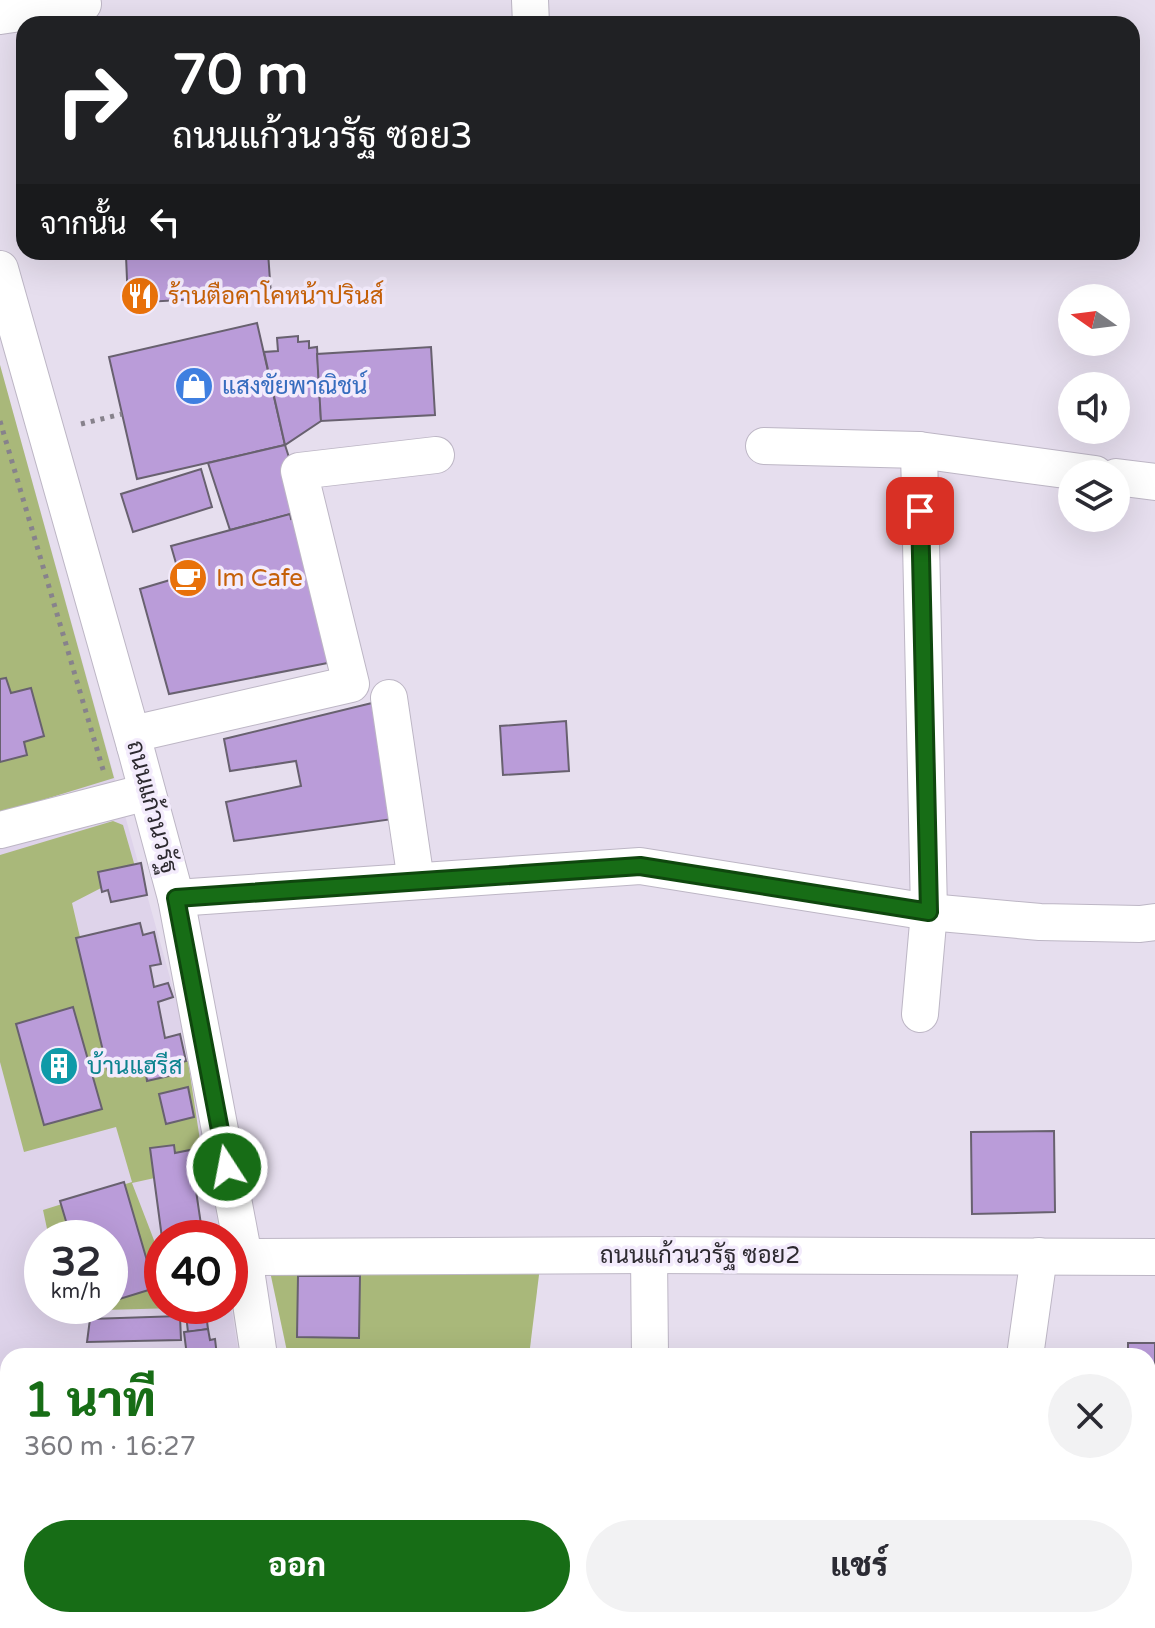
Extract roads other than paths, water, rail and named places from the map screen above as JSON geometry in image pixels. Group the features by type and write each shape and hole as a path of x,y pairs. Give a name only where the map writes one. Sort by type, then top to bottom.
{"street":[{"path":"0,16 83,4"},
{"name":"ถนนแก้วนวรัฐ","path":"0,269 176,898 237,1220"},
{"path":"764,446 919,450 1058,469"},
{"path":"919,450 929,912 920,1014"},
{"path":"135,746 133,734 351,684 299,471 436,455"},
{"path":"1130,479 1155,482"},
{"path":"389,698 416,881"},
{"path":"0,830 147,792"},
{"path":"176,898 640,866 929,912 1040,922 1155,922"},
{"path":"649,1255 650,1348"},
{"path":"1026,1348 1039,1256"},
{"name":"ถนนแก้วนวรัฐ ซอย2","path":"248,1257 1155,1257"},
{"name":"ถนนแก้วนวรัฐ","path":"248,1283 258,1348"}],"place":[{"name":"ร้านตือคาโคหน้าปรินส์","path":"140,296"},
{"name":"แสงขัยพาณิชน์","path":"194,386"},
{"name":"Im Cafe","path":"188,578"},
{"name":"บ้านแฮรีส","path":"59,1066"}]}
